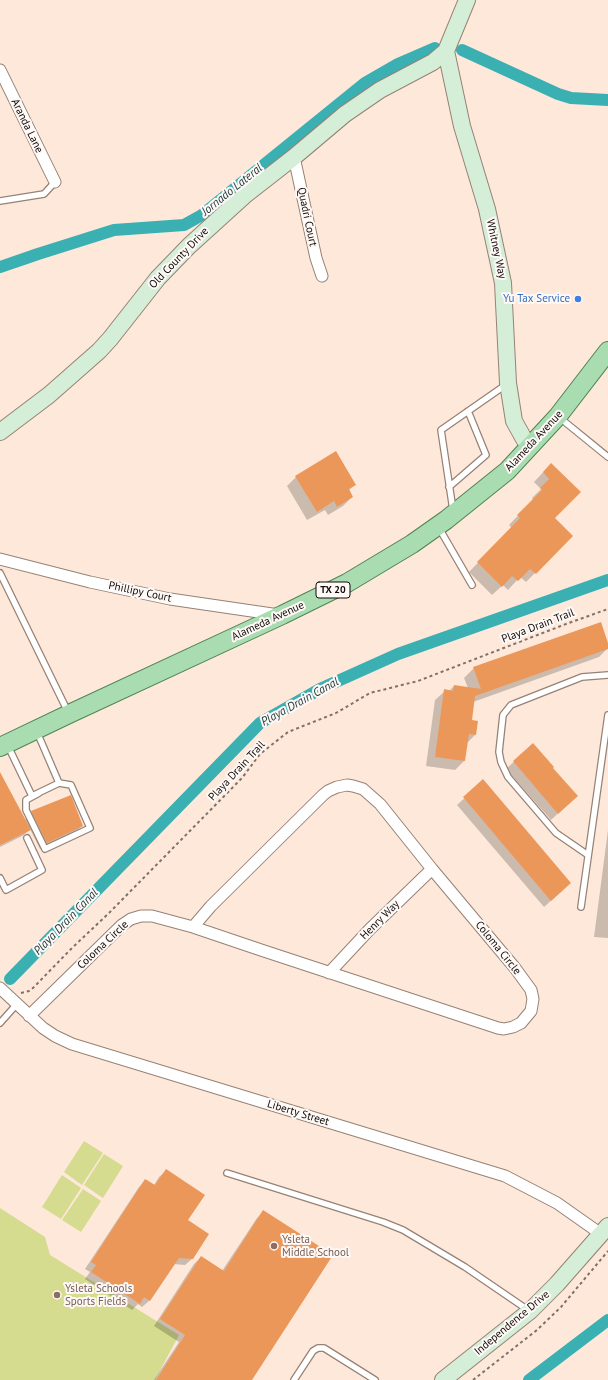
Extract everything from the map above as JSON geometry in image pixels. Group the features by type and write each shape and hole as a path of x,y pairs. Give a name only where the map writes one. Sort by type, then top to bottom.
{"main road":[{"name":"Alameda Avenue","path":"4,745 282,615 353,580 412,544 454,514 507,471 558,416 608,351"}],"street":[{"name":"Old County Drive","path":"0,432 49,394 99,351 110,340 158,278 189,246 244,196 294,157 345,114 380,90 433,62 446,51 467,0"},
{"name":"Whitney Way","path":"446,51 462,126 487,209 502,276 508,383 514,421 524,439 531,446"},
{"name":"Aranda Lane","path":"0,70 54,182"},
{"name":"Quadri Court","path":"294,157 316,258 322,276"},
{"name":"Phillipy Court","path":"0,559 90,582 170,599 282,615"},
{"name":"Coloma Circle","path":"29,1016 122,924 131,919 142,916 152,916 193,927 498,1028 504,1029 521,1023 531,1011 533,999 530,987 380,804 368,793 353,786 347,785 337,787 323,795 211,906 193,927"},
{"name":"Henry Way","path":"329,972 370,929 432,869"},
{"name":"Liberty Street","path":"0,988 29,1016 54,1036 72,1044 505,1176 604,1230"},
{"name":"Independence Drive","path":"443,1380 530,1311 557,1284 604,1230"}],"lane":[{"path":"0,201 44,194 54,182"},
{"path":"454,514 440,430 508,383"},
{"path":"449,487 486,455 468,411"},
{"path":"558,416 608,457"},
{"path":"438,526 472,585"},
{"path":"0,573 69,714"},
{"path":"588,855 556,833 508,777 501,762 499,752 503,715 510,705 582,678 608,675"},
{"path":"581,906 606,740 608,715"},
{"path":"36,730 59,783"},
{"path":"4,745 32,796 39,793"},
{"path":"59,783 71,785 90,828 45,850 26,810 26,800 39,793 59,783"},
{"path":"0,878 6,890 42,870 27,838"},
{"path":"0,1023 17,1004"},
{"path":"227,1173 375,1219 403,1230 465,1267 530,1311"},
{"path":"294,1380 312,1351 318,1348 324,1348 375,1380"}],"path":[{"name":"Playa Drain Trail","path":"21,993 34,988 72,948 109,914 242,778 260,754 288,732 336,713 370,693 418,681 566,624 608,610"},
{"path":"473,1380 537,1330 562,1307 608,1251"}],"green space":[{"path":"84,1141 103,1153 82,1185 64,1172"},
{"path":"104,1154 123,1166 103,1198 84,1185"},
{"path":"62,1175 81,1188 61,1219 42,1207"},
{"path":"83,1189 101,1201 81,1232 62,1220"},
{"name":"Ysleta Schools Sports Fields","path":"0,1208 45,1237 50,1255 179,1335 155,1380 0,1380"}],"building":[{"path":"336,451 356,485 349,489 353,497 337,507 334,501 317,512 295,476"},
{"path":"551,463 581,492 555,518 573,536 536,574 530,569 518,581 512,576 502,587 477,562 520,518 517,515 542,490 540,488 549,479 543,472"},
{"path":"601,622 608,643 608,649 475,696 472,720 478,721 476,735 469,734 465,761 435,757 444,689 453,691 454,685 481,689 473,667"},
{"path":"533,743 578,796 558,814 513,761"},
{"path":"0,772 31,830 0,845"},
{"path":"483,779 571,883 551,901 463,797"},
{"path":"71,795 83,826 47,843 31,811"},
{"path":"166,1169 205,1195 188,1220 209,1234 193,1259 179,1258 150,1301 144,1297 140,1304 91,1272 96,1265 91,1262 145,1179 155,1185"},
{"path":"263,1210 333,1255 252,1380 156,1380 185,1335 160,1319 201,1256 224,1271"}],"waterway":[{"name":"Jornado Lateral","path":"0,267 114,230 184,225 202,215 365,83 398,64 435,48"},
{"name":"Jornado Lateral","path":"462,50 558,94 571,98 608,100"},
{"name":"Playa Drain Canal","path":"10,979 260,723 320,689 398,654 608,580"},
{"path":"529,1380 608,1320"}],"place":[{"name":"Yu Tax Service","path":"578,299"},
{"name":"Ysleta Middle School","path":"274,1246"},
{"name":"Ysleta Schools Sports Fields","path":"57,1295"}]}
